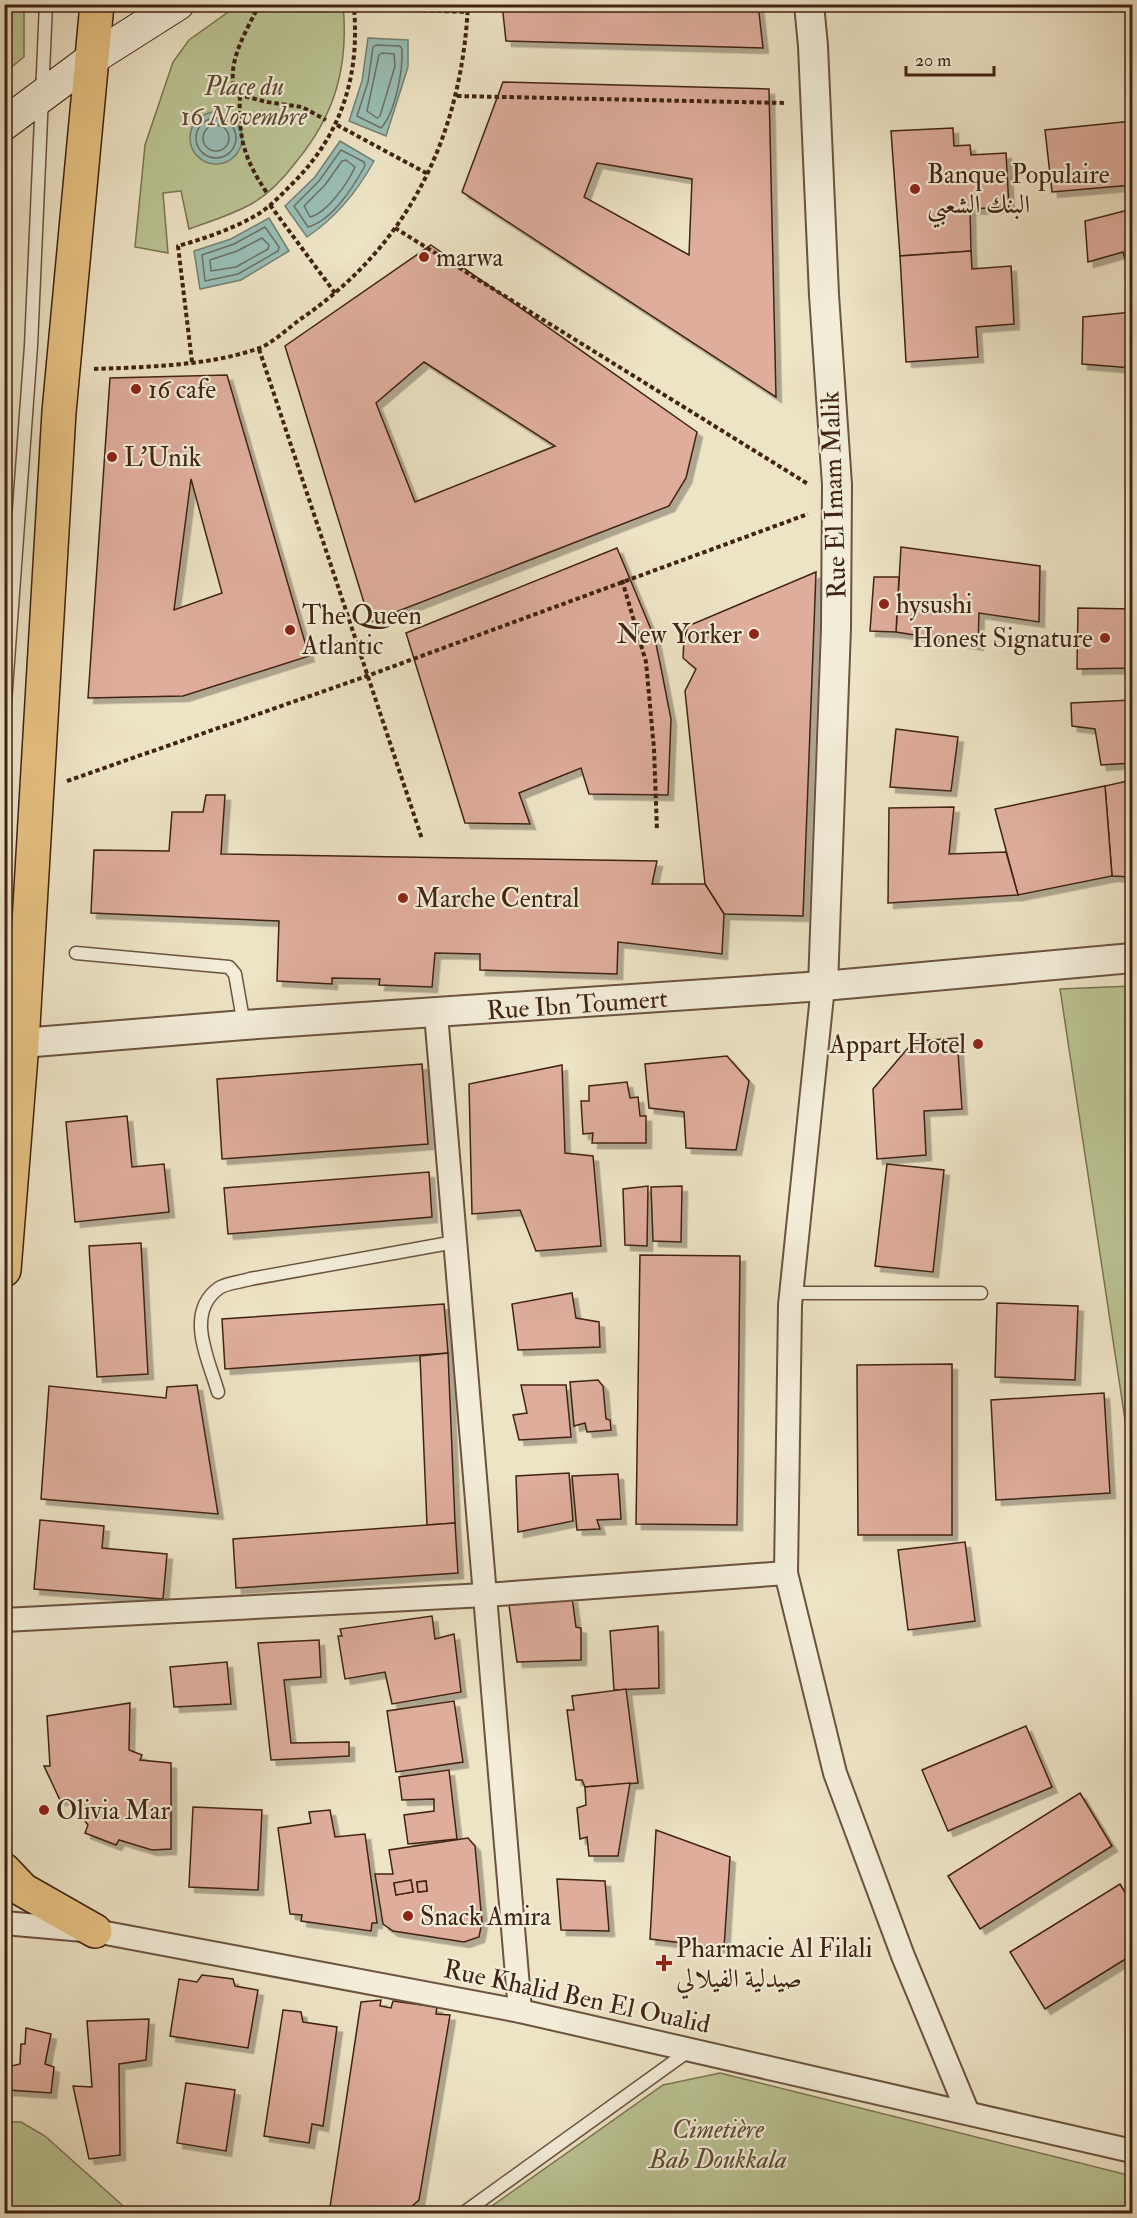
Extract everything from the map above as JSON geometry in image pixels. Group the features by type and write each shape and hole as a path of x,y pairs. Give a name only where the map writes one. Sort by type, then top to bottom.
{"main road":[{"path":"4,1270 22,1043 59,412 97,4"},
{"path":"4,124 93,58 178,4"},
{"path":"4,1870 23,1890 95,1931"}],"street":[{"name":"Rue El Imam Malik","path":"809,4 837,503 836,628 823,986"},
{"name":"Rue Ibn Toumert","path":"22,1043 244,1025 436,1014 823,986 1132,958"},
{"path":"823,986 791,1293 786,1573 836,1773 903,1956 968,2113"},
{"path":"436,1014 520,2011"},
{"path":"4,1620 485,1595 786,1573"},
{"name":"Rue Khalid Ben El Oualid","path":"4,1923 95,1931 520,2011 1132,2151"}],"lane":[{"path":"4,716 31,346 46,4"},
{"path":"76,953 229,968 235,974 244,1025"},
{"path":"218,1392 200,1331 202,1305 219,1287 250,1279 455,1242"},
{"path":"791,1293 981,1293"},
{"path":"462,2214 691,2049"}],"path":[{"path":"84,369 169,367 259,349 335,292 372,257 395,228 428,174 446,131 457,96 464,60 468,4"},
{"path":"192,362 178,246 254,216 270,205 309,167 337,125 351,84 356,32 354,8 468,12"},
{"path":"256,11 245,33 232,72 233,85 240,96 242,145 252,170 267,193"},
{"path":"240,96 302,107 326,120"},
{"path":"457,96 816,102"},
{"path":"337,125 428,174"},
{"path":"270,205 335,292"},
{"path":"395,228 837,503"},
{"path":"259,349 422,839"},
{"path":"56,786 367,676 622,580 837,503"},
{"path":"622,580 646,662 654,749 657,831"}],"green space":[{"path":"5,4 24,5 24,57 5,72"},
{"name":"Place du 16 Novembre","path":"238,5 343,5 344,49 330,108 321,126 287,174 259,199 229,214 189,229 181,191 163,193 168,253 135,247 145,145 173,62 189,40"},
{"path":"1132,986 1132,1466 1060,989"},
{"name":"Cimetière Bab Doukkala","path":"720,2073 1132,2176 1132,2213 482,2213 663,2085"},
{"path":"5,2122 21,2122 45,2136 131,2213 5,2213"}],"water":[{"name":"Place du 16 Novembre","path":"368,38 408,40 408,67 386,136 349,121 362,81"},
{"path":"211,112 221,112 235,119 242,138 235,157 221,164 211,164 201,160 194,153 190,143 190,133 194,123 201,116"},
{"name":"Place du 16 Novembre","path":"340,141 374,161 361,183 345,203 328,221 307,237 285,206 315,177"},
{"path":"269,218 289,251 241,280 200,289 194,251 231,239"}],"building":[{"path":"502,4 758,4 763,48 506,41"},
{"path":"503,82 769,89 776,397 462,192","holes":["597,163 692,179 689,255 584,197"]},
{"path":"1132,121 1132,185 1052,192 1045,130"},
{"path":"953,128 954,146 970,145 971,155 1006,153 1009,207 970,209 971,251 900,256 891,131"},
{"path":"1132,209 1132,282 1123,252 1088,262 1085,221"},
{"path":"431,245 697,432 686,478 669,506 370,622 285,346","holes":["424,362 555,446 415,502 376,403"]},
{"path":"971,251 972,269 1011,266 1014,324 976,327 978,357 906,362 900,256"},
{"path":"1132,312 1132,368 1082,364 1083,317"},
{"path":"227,375 309,656 183,696 88,698 110,378","holes":["191,479 222,593 174,610"]},
{"path":"901,547 1040,566 1039,622 979,613 978,645 896,632"},
{"path":"617,548 655,639 671,719 668,795 589,794 581,768 519,793 530,824 465,823 406,633"},
{"path":"816,572 803,916 724,914 705,884 685,691 696,669 683,658 684,639 688,626"},
{"name":"hysushi","path":"874,577 899,577 896,632 870,631"},
{"name":"Honest Signature","path":"1078,608 1132,609 1132,668 1077,669"},
{"path":"1132,700 1132,763 1101,765 1095,729 1072,726 1071,703"},
{"path":"896,729 958,737 951,791 890,787"},
{"path":"1132,780 1132,877 1112,876 1105,786"},
{"path":"1105,786 1112,876 1018,895 995,809"},
{"name":"Marche Central","path":"206,795 225,795 221,854 657,861 652,884 705,884 724,914 722,954 618,942 617,974 480,970 480,954 435,953 432,987 379,985 380,979 332,978 332,984 277,981 279,921 91,913 94,850 169,851 172,812 203,812"},
{"path":"954,807 949,854 1006,852 1018,895 888,903 889,808"},
{"path":"957,1038 962,1109 924,1111 926,1155 877,1159 873,1089 914,1041"},
{"path":"727,1056 749,1081 736,1150 686,1148 684,1112 649,1108 645,1064"},
{"path":"422,1064 428,1144 222,1159 217,1079"},
{"path":"562,1065 565,1153 593,1156 601,1246 536,1251 520,1210 472,1214 469,1084"},
{"path":"627,1082 630,1098 638,1097 640,1116 646,1116 646,1143 592,1143 593,1133 583,1134 581,1101 589,1101 589,1086"},
{"path":"127,1116 132,1167 164,1164 169,1212 75,1222 66,1122"},
{"path":"887,1164 944,1170 933,1272 875,1266"},
{"path":"429,1172 432,1217 228,1234 224,1188"},
{"path":"648,1186 647,1246 625,1245 623,1189"},
{"path":"682,1186 681,1242 653,1241 651,1187"},
{"path":"141,1243 148,1374 97,1377 89,1246"},
{"path":"640,1255 740,1256 737,1525 636,1524"},
{"path":"572,1293 576,1318 599,1322 600,1347 518,1350 512,1304"},
{"path":"997,1303 1078,1306 1075,1380 995,1377"},
{"path":"444,1304 448,1353 225,1369 222,1319"},
{"path":"448,1353 455,1523 427,1525 420,1356"},
{"path":"952,1364 952,1535 858,1535 857,1365"},
{"path":"598,1380 603,1386 606,1419 610,1420 611,1430 587,1432 585,1423 574,1426 570,1382"},
{"path":"197,1385 218,1514 41,1499 49,1386 166,1398 167,1387"},
{"path":"521,1385 566,1385 571,1437 519,1440 513,1415 527,1413"},
{"path":"1104,1393 1110,1493 996,1500 991,1400"},
{"path":"569,1473 573,1521 518,1532 516,1476"},
{"path":"618,1474 621,1519 597,1520 600,1529 577,1530 572,1476"},
{"path":"40,1520 104,1526 102,1548 167,1554 163,1599 34,1589"},
{"path":"455,1523 458,1573 236,1588 233,1539"},
{"path":"965,1542 975,1621 908,1630 898,1550"},
{"path":"572,1597 576,1627 581,1628 581,1660 517,1662 509,1605"},
{"path":"432,1616 435,1639 454,1634 461,1692 392,1704 385,1672 345,1679 338,1636 342,1636 340,1629"},
{"path":"658,1626 659,1688 614,1690 610,1631"},
{"path":"319,1640 321,1677 284,1680 291,1743 349,1742 349,1756 271,1760 258,1643"},
{"path":"227,1662 231,1704 174,1707 170,1667"},
{"path":"626,1689 638,1783 585,1787 582,1780 576,1780 567,1710 574,1710 572,1696"},
{"path":"454,1701 463,1762 396,1772 387,1711"},
{"path":"130,1703 129,1750 142,1755 140,1760 171,1763 171,1849 152,1850 119,1840 116,1845 85,1833 88,1825 67,1798 60,1800 44,1766 50,1766 47,1716"},
{"path":"1026,1726 1052,1787 948,1831 922,1770"},
{"path":"449,1770 457,1839 408,1844 404,1815 434,1811 434,1799 402,1800 399,1777"},
{"path":"630,1783 618,1856 589,1856 587,1837 580,1839 577,1808 586,1805 585,1787"},
{"path":"1080,1793 1112,1846 980,1929 948,1876"},
{"path":"193,1807 262,1810 258,1890 189,1887"},
{"path":"330,1810 335,1837 365,1834 377,1923 372,1923 371,1931 301,1921 302,1915 290,1914 278,1828 311,1823 309,1812"},
{"path":"656,1830 730,1857 724,1948 650,1939"},
{"path":"468,1838 475,1846 482,1922 479,1937 464,1942 393,1931 383,1924 375,1874 393,1874 389,1850","holes":["411,1880 413,1892 396,1895 394,1883","426,1881 427,1891 418,1892 417,1882"]},
{"path":"557,1879 605,1881 609,1931 561,1930"},
{"path":"411,1880 413,1892 396,1895 394,1883"},
{"path":"426,1881 427,1891 418,1892 417,1882"},
{"path":"1120,1884 1132,1904 1132,1955 1045,2009 1010,1952"},
{"path":"202,1975 233,1979 235,1986 258,1990 248,2048 170,2036 179,1979 197,1982"},
{"path":"381,2000 380,2006 391,2008 393,2001 437,2007 436,2014 450,2015 419,2200 403,2214 329,2214 361,2002"},
{"path":"283,2010 301,2012 303,2022 337,2027 323,2126 312,2124 309,2143 264,2136"},
{"path":"149,2019 146,2060 119,2064 120,2155 89,2159 73,2086 92,2087 87,2021"},
{"path":"26,2028 51,2034 45,2064 54,2067 51,2093 8,2090 11,2066 20,2064 21,2044 25,2044"},
{"path":"186,2083 235,2090 226,2151 177,2143"}],"place":[{"name":"Banque Populaire البنك الشعبي","path":"915,189"},
{"name":"marwa","path":"424,257"},
{"name":"16 cafe","path":"136,389"},
{"name":"L'Unik","path":"112,457"},
{"name":"hysushi","path":"884,604"},
{"name":"The Queen Atlantic","path":"290,630"},
{"name":"New Yorker","path":"754,634"},
{"name":"Honest Signature","path":"1105,638"},
{"name":"Marche Central","path":"403,898"},
{"name":"Appart Hotel","path":"978,1044"},
{"name":"Olivia Mar","path":"44,1810"},
{"name":"Snack Amira","path":"408,1916"},
{"name":"Pharmacie Al Filali صيدلية الفيلالي","path":"664,1963"}]}
